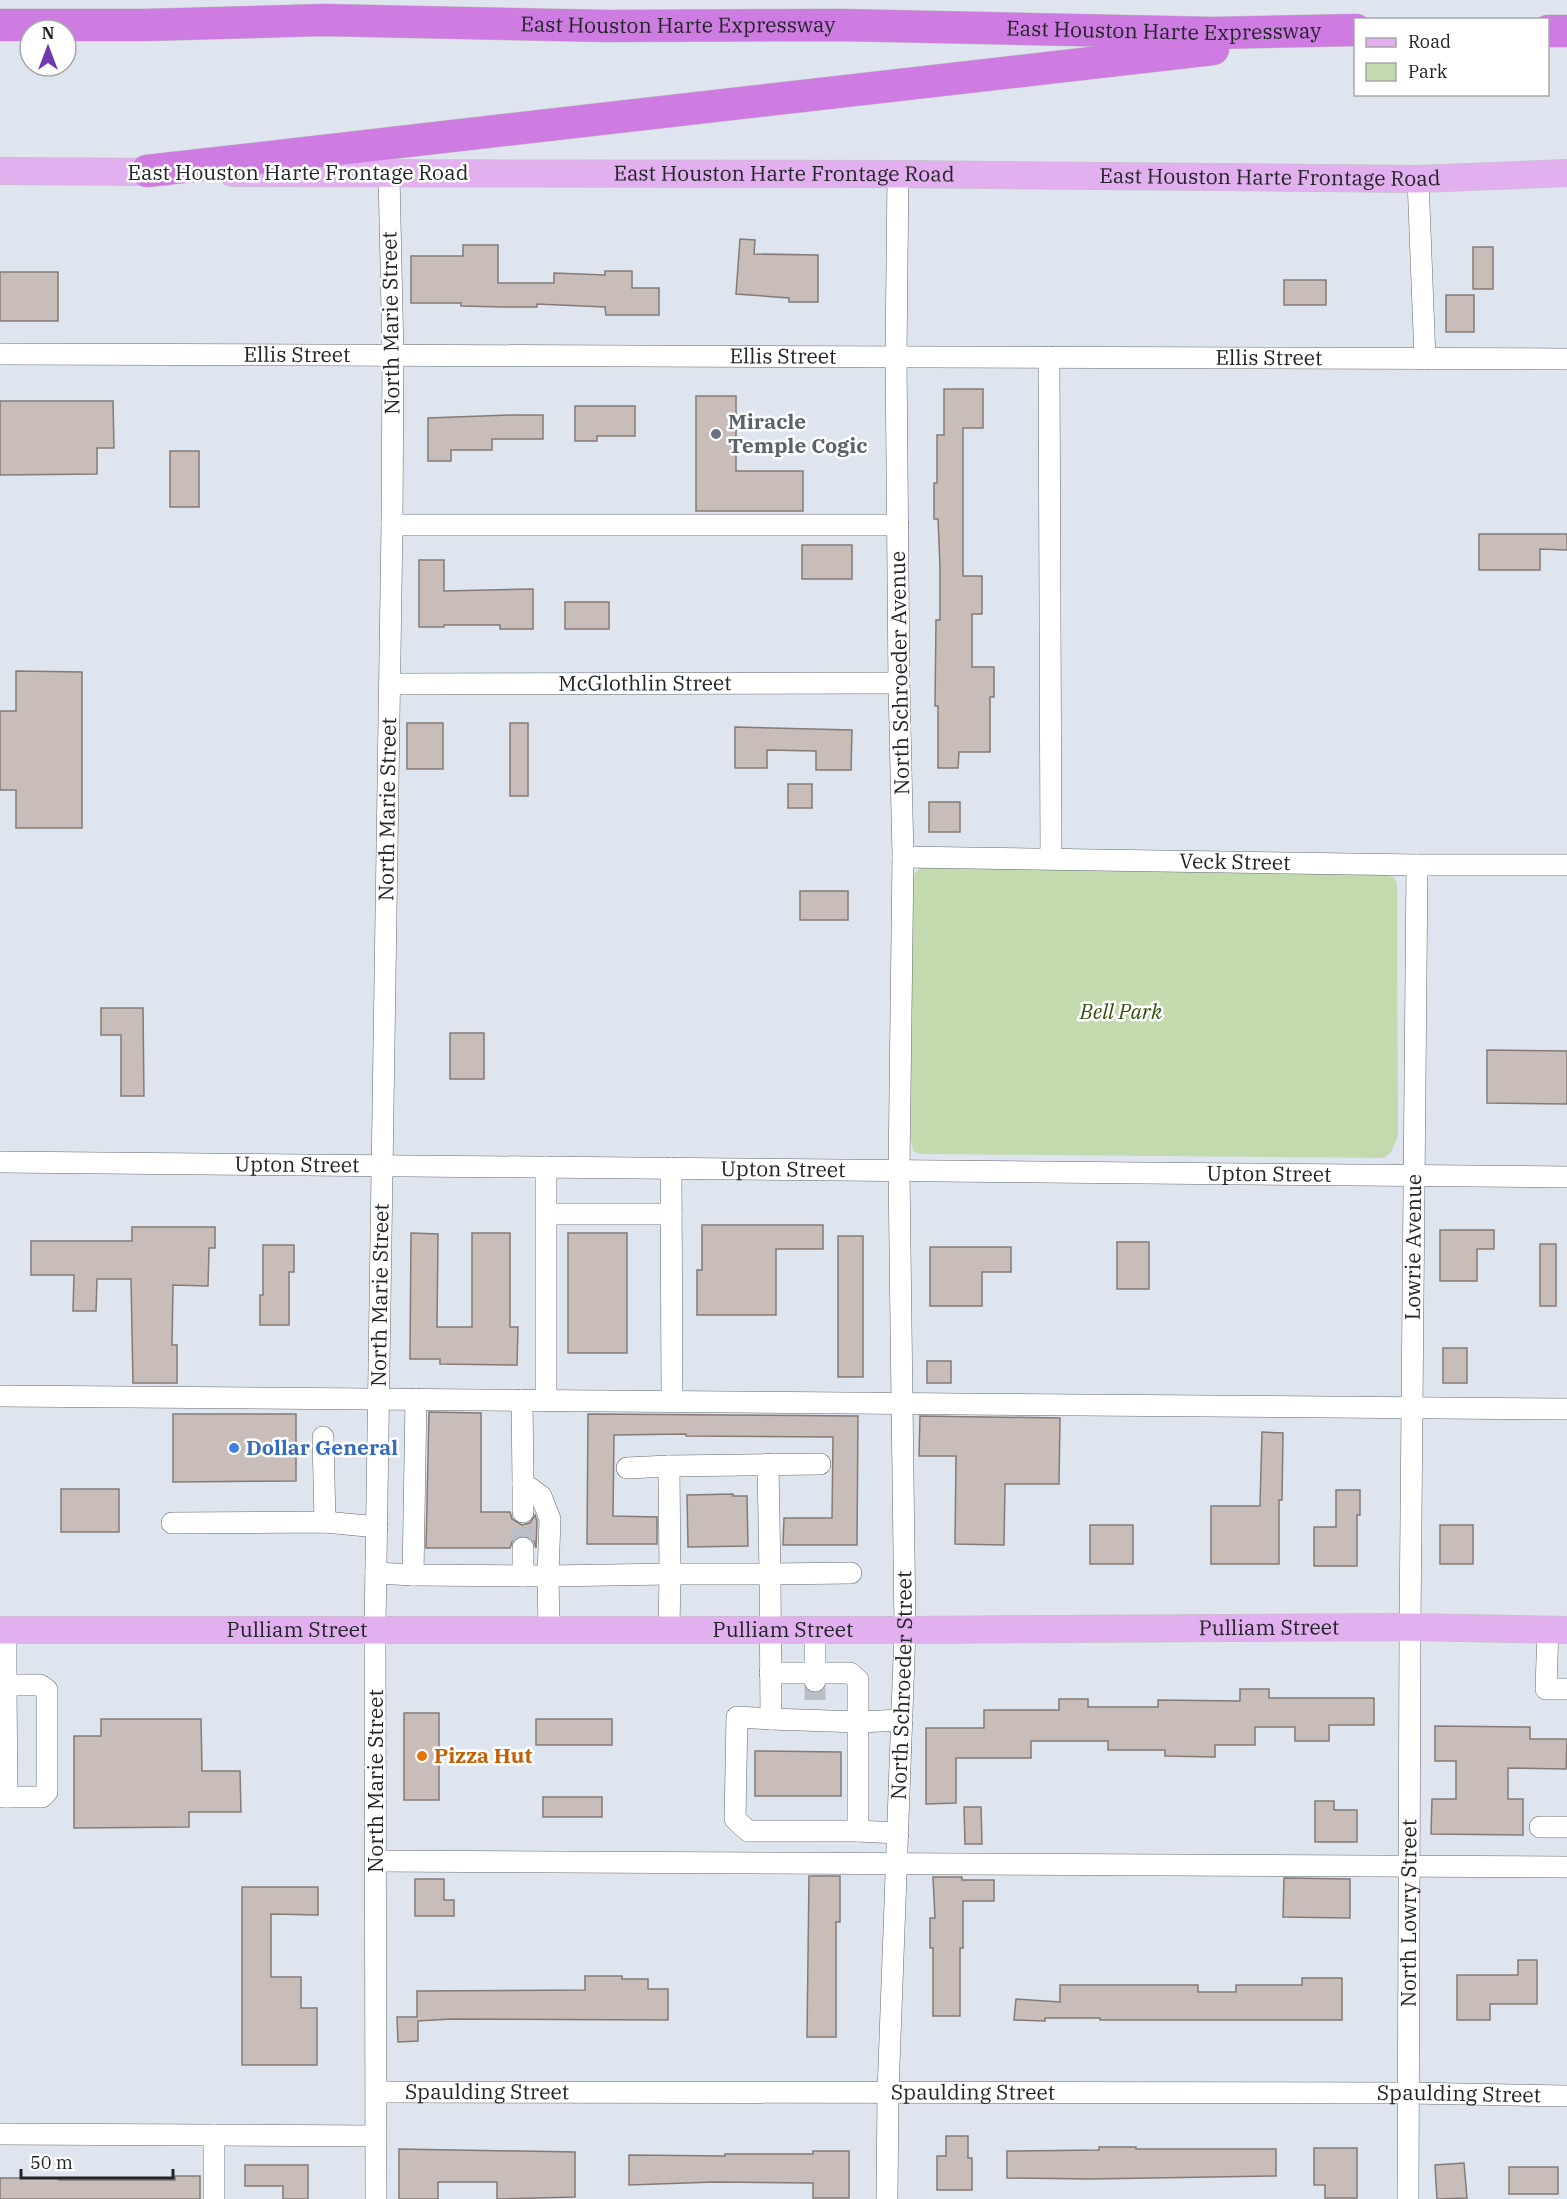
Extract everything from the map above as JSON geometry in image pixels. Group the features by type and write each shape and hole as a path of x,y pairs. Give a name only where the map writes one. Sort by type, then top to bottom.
{"highway":[{"name":"East Houston Harte Expressway","path":"0,25 145,25 323,20 608,26 840,25 1214,33 1354,32"},
{"path":"1549,31 1567,31"},
{"path":"147,171 1354,32"}],"main road":[{"name":"East Houston Harte Frontage Road","path":"0,171 898,174 1418,179 1567,173"},
{"name":"Pulliam Street","path":"3,1630 375,1628 905,1630 1410,1627 1558,1630"}],"street":[{"name":"North Marie Street","path":"376,2199 375,1628 391,684 393,356 389,174"},
{"name":"North Schroeder Avenue","path":"898,174 896,356 903,857 899,1171"},
{"path":"1418,179 1425,359"},
{"name":"Ellis Street","path":"0,354 1567,359"},
{"path":"1049,357 1051,859"},
{"path":"392,525 898,525"},
{"name":"McGlothlin Street","path":"391,684 899,683"},
{"name":"Veck Street","path":"903,857 1567,865"},
{"name":"Lowrie Avenue","path":"1410,1627 1418,865"},
{"name":"Upton Street","path":"0,1162 1567,1177"},
{"path":"546,1167 546,1400"},
{"path":"671,1168 672,1401"},
{"name":"North Schroeder Street","path":"887,2199 888,2093 905,1630 899,1171"},
{"path":"547,1214 671,1214"},
{"path":"0,1396 1567,1409"},
{"path":"413,1575 416,1399"},
{"path":"522,1400 523,1512"},
{"path":"324,1437 325,1522"},
{"path":"768,1464 771,1719"},
{"path":"627,1468 820,1464"},
{"path":"669,1466 669,1629"},
{"path":"523,1483 542,1496 550,1519 549,1629"},
{"path":"172,1523 325,1522 377,1527"},
{"path":"523,1548 523,1575"},
{"path":"376,1573 548,1576 850,1573"},
{"name":"North Lowry Street","path":"1408,2199 1410,1627"},
{"path":"3,1630 4,1797 42,1797 47,1792 47,1690 40,1685 4,1680"},
{"path":"815,1630 815,1694"},
{"path":"1558,1630 1546,1689 1567,1689"},
{"path":"770,1673 815,1694 859,1722 902,1720"},
{"path":"858,1831 858,1680 850,1673 771,1719 737,1717 735,1819 748,1831 898,1833"},
{"path":"1540,1827 1567,1827"},
{"path":"376,1861 1567,1867"},
{"name":"Spaulding Street","path":"377,2092 1409,2093 1567,2096"},
{"path":"0,2134 376,2136"},
{"path":"214,2135 214,2199"}],"green space":[{"name":"Bell Park","path":"923,865 1382,874 1393,877 1397,883 1398,1136 1391,1152 1384,1158 920,1154 913,1151 911,1140 911,877"}],"building":[{"path":"740,239 755,240 754,254 818,255 818,302 789,302 789,298 736,294"},
{"path":"463,245 498,245 498,283 554,283 554,273 605,275 605,271 632,271 632,288 659,288 659,315 606,315 605,307 537,304 537,307 504,307 461,306 461,303 411,303 411,256 463,256"},
{"path":"1473,247 1493,247 1493,289 1473,289"},
{"path":"0,272 58,272 58,321 0,321"},
{"path":"1284,280 1326,280 1326,305 1284,305"},
{"path":"1446,295 1474,295 1474,332 1446,332"},
{"path":"944,389 983,389 983,428 963,428 963,576 982,576 982,614 972,614 972,667 994,667 994,697 990,697 990,752 959,752 958,768 938,768 938,706 935,706 936,620 940,620 940,567 938,519 934,519 934,483 937,483 937,435 944,435"},
{"name":"Miracle Temple Cogic","path":"696,396 736,396 736,471 803,471 803,511 696,511"},
{"path":"0,401 113,401 114,448 97,448 97,474 0,475"},
{"path":"575,406 635,406 635,436 597,436 597,441 575,441"},
{"path":"543,415 543,439 492,439 492,450 451,450 451,461 428,461 428,418"},
{"path":"170,451 199,451 199,507 170,507"},
{"path":"1479,534 1567,534 1567,550 1540,549 1540,570 1479,570"},
{"path":"802,545 852,545 852,579 802,579"},
{"path":"419,560 444,560 444,591 533,589 533,629 500,629 500,625 419,627"},
{"path":"565,602 609,602 609,629 565,629"},
{"path":"16,671 82,672 82,828 16,828 16,790 0,790 0,711 16,711"},
{"path":"407,723 443,723 443,769 407,769"},
{"path":"510,723 528,723 528,796 510,796"},
{"path":"735,727 852,730 851,770 816,770 816,751 767,750 767,768 735,768"},
{"path":"788,784 812,784 812,808 788,808"},
{"path":"929,802 960,802 960,832 929,832"},
{"path":"800,891 848,891 848,920 800,920"},
{"path":"101,1008 143,1008 144,1096 121,1096 121,1035 101,1035"},
{"path":"450,1033 484,1033 484,1079 450,1079"},
{"path":"1487,1050 1567,1051 1567,1104 1487,1103"},
{"path":"702,1225 823,1225 823,1249 776,1249 776,1315 697,1315 697,1270 702,1270"},
{"path":"132,1227 215,1227 215,1248 209,1248 208,1286 173,1285 172,1345 177,1345 177,1383 133,1383 131,1279 97,1279 96,1311 73,1311 74,1275 31,1275 31,1241 132,1241"},
{"path":"1440,1230 1494,1230 1494,1249 1477,1249 1477,1281 1440,1281"},
{"path":"411,1233 438,1234 437,1327 472,1327 472,1233 510,1233 510,1327 518,1327 517,1365 440,1364 440,1359 410,1359"},
{"path":"568,1233 627,1233 627,1353 568,1353"},
{"path":"838,1236 863,1236 863,1377 838,1377"},
{"path":"1117,1242 1149,1242 1149,1289 1117,1289"},
{"path":"1540,1244 1556,1244 1556,1306 1540,1306"},
{"path":"263,1245 294,1245 294,1272 289,1272 289,1325 260,1325 260,1295 263,1295"},
{"path":"930,1247 1011,1247 1011,1272 982,1272 982,1306 930,1306"},
{"path":"1443,1348 1467,1348 1467,1383 1443,1383"},
{"path":"927,1361 951,1361 951,1383 927,1383"},
{"path":"429,1412 481,1413 481,1512 510,1512 512,1519 522,1525 530,1523 535,1515 537,1521 536,1548 534,1541 524,1535 516,1537 510,1548 426,1548"},
{"name":"Dollar General","path":"173,1414 296,1414 296,1481 173,1482"},
{"path":"588,1414 858,1416 857,1545 783,1545 784,1518 832,1518 833,1437 686,1436 686,1434 614,1435 613,1516 657,1517 657,1544 587,1544"},
{"path":"920,1416 1060,1418 1059,1484 1005,1484 1004,1545 955,1544 956,1456 919,1456"},
{"path":"1262,1432 1283,1433 1282,1500 1279,1500 1279,1564 1211,1564 1211,1506 1260,1506"},
{"path":"61,1489 119,1489 119,1532 61,1532"},
{"path":"1336,1490 1360,1490 1360,1515 1357,1515 1357,1566 1314,1566 1314,1527 1336,1527"},
{"path":"733,1494 733,1496 747,1496 748,1546 688,1547 687,1495"},
{"path":"1090,1525 1133,1525 1133,1564 1090,1564"},
{"path":"1440,1525 1473,1525 1473,1564 1440,1564"},
{"path":"1240,1689 1269,1689 1269,1698 1374,1698 1374,1725 1329,1725 1329,1741 1295,1741 1295,1727 1255,1727 1255,1745 1215,1745 1215,1757 1165,1756 1165,1750 1108,1750 1108,1741 1031,1741 1031,1758 956,1758 956,1803 926,1804 926,1728 984,1728 984,1710 1059,1710 1059,1699 1088,1699 1088,1707 1158,1707 1158,1700 1240,1701"},
{"name":"Pizza Hut","path":"404,1713 439,1713 439,1800 404,1800"},
{"path":"101,1719 201,1719 202,1771 240,1771 241,1812 189,1812 189,1827 74,1828 74,1736 101,1736"},
{"path":"536,1719 612,1719 612,1745 536,1745"},
{"path":"1435,1726 1530,1727 1530,1739 1567,1739 1566,1769 1508,1768 1508,1799 1523,1799 1523,1835 1431,1834 1432,1799 1456,1799 1456,1761 1435,1761"},
{"path":"755,1751 841,1752 841,1796 755,1796"},
{"path":"543,1797 602,1797 602,1817 543,1817"},
{"path":"1315,1801 1334,1801 1334,1810 1357,1810 1357,1842 1315,1842"},
{"path":"964,1807 981,1807 982,1844 965,1844"},
{"path":"809,1876 840,1876 840,1922 836,1922 836,2037 807,2037"},
{"path":"933,1877 994,1880 994,1901 963,1901 960,2016 933,2016 933,1948 930,1948 930,1918 935,1918"},
{"path":"1284,1878 1350,1879 1350,1918 1283,1917"},
{"path":"415,1879 444,1879 444,1900 454,1900 454,1916 415,1916"},
{"path":"242,1887 318,1887 318,1915 271,1914 271,1977 301,1977 301,2008 317,2008 317,2065 242,2065"},
{"path":"1518,1960 1537,1960 1537,2004 1490,2004 1490,2020 1457,2020 1457,1975 1518,1975"},
{"path":"585,1976 648,1979 648,1989 668,1989 668,2020 451,2019 418,2021 418,2041 398,2042 397,2017 417,2017 417,1991 585,1990"},
{"path":"1302,1978 1342,1978 1342,2020 1045,2018 1045,2021 1014,2020 1016,1999 1060,2002 1060,1985 1198,1985 1198,1992 1236,1992 1236,1985 1302,1985"},
{"path":"946,2136 968,2136 968,2158 972,2158 972,2190 937,2190 937,2156 946,2156"},
{"path":"1099,2147 1276,2149 1276,2176 1007,2178 1007,2151 1099,2150"},
{"path":"1314,2148 1357,2148 1357,2198 1325,2198 1325,2185 1314,2185"},
{"path":"399,2149 575,2152 575,2197 497,2199 497,2182 438,2182 438,2199 399,2199"},
{"path":"813,2151 849,2151 849,2198 813,2198 813,2183 715,2182 629,2185 629,2155 725,2156 725,2154 813,2154"},
{"path":"1464,2163 1467,2198 1437,2199 1435,2165"},
{"path":"245,2165 308,2165 308,2199 283,2199 283,2186 245,2186"},
{"path":"1509,2167 1558,2167 1558,2194 1509,2194"},
{"path":"175,2176 200,2176 200,2199 0,2199 0,2178 175,2180"}],"tunnel":[{"path":"523,1512 523,1548"},
{"path":"815,1681 815,1700"}],"place":[{"name":"Miracle Temple Cogic","path":"716,434"},
{"name":"Dollar General","path":"234,1448"},
{"name":"Pizza Hut","path":"422,1756"}]}
